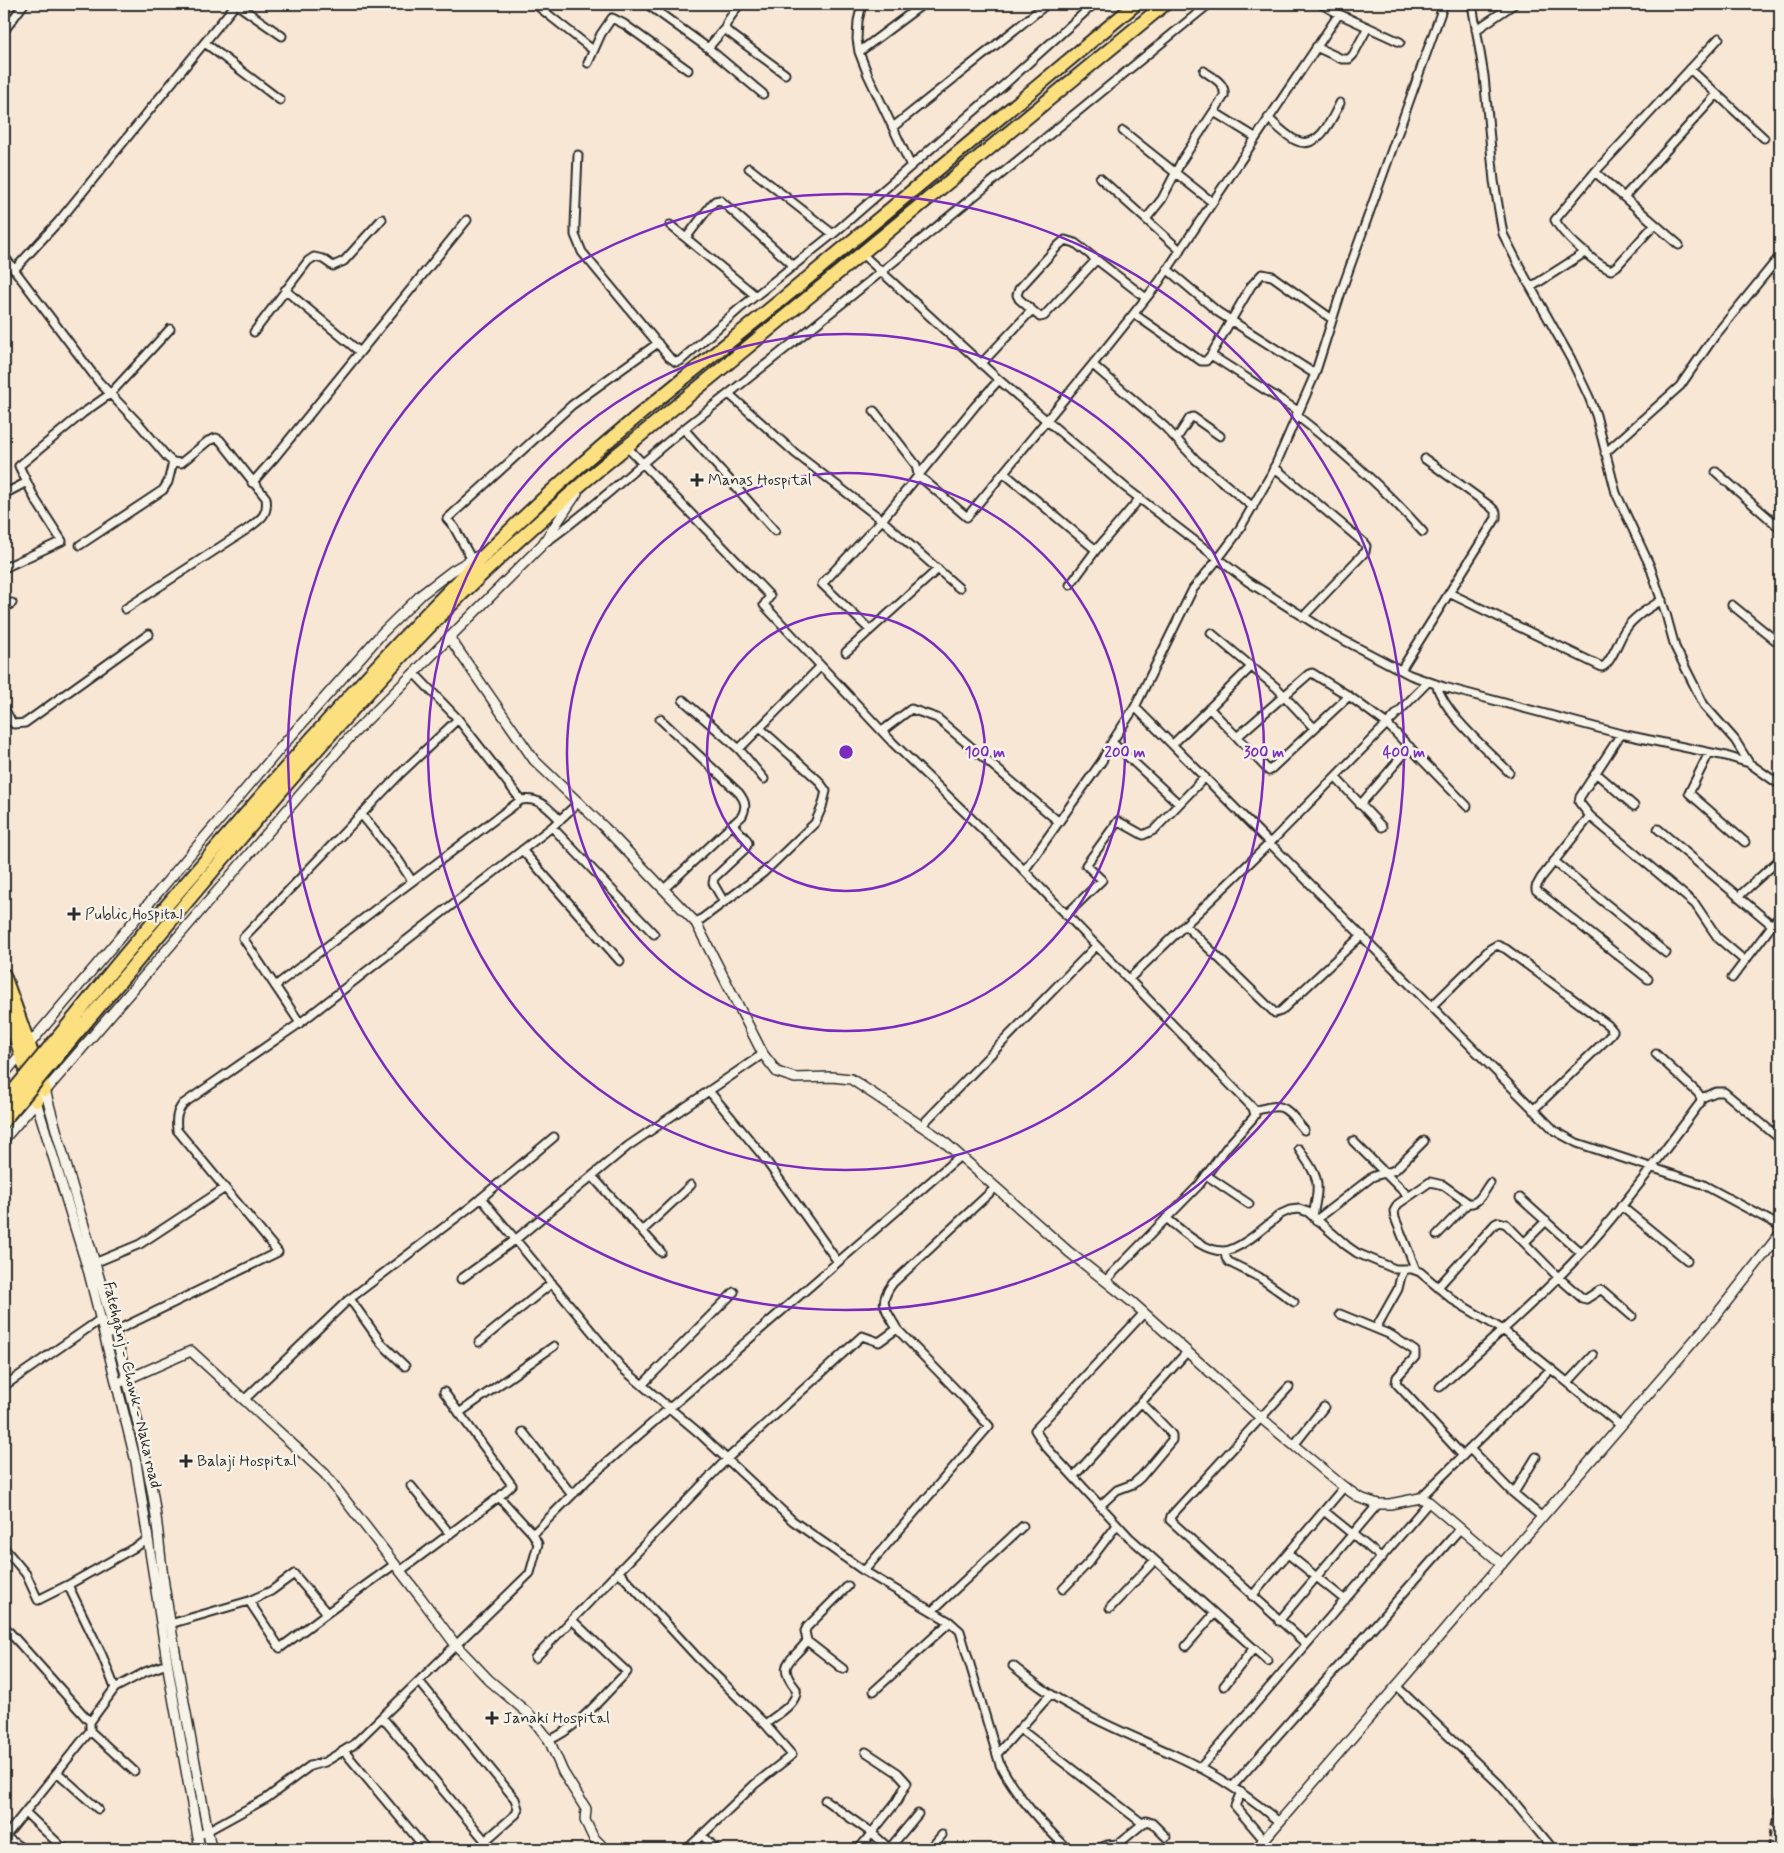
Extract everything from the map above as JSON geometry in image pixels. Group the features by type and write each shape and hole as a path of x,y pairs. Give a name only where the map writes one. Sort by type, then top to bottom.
{"highway":[{"path":"4,1120 82,1018 115,966 300,751 398,644 494,546 574,470 687,375 794,290 1136,4"},
{"path":"4,1102 82,1018 376,684 432,624 495,563 626,446 1165,4"},
{"path":"4,975 25,1050"},
{"path":"4,1002 45,1090"},
{"name":"Fatehganj - Chowk - Naka road","path":"25,1050 36,1101"}],"street":[{"path":"4,31 24,4"},
{"path":"14,270 59,221 236,4 282,36"},
{"path":"535,4 593,50"},
{"path":"647,4 708,48 762,94"},
{"path":"708,48 725,28 738,4"},
{"path":"862,4 858,21 857,39 860,52 868,75 911,166"},
{"path":"860,52 923,4"},
{"path":"893,127 1047,4"},
{"path":"677,362 685,358 739,309 833,234 1094,4"},
{"path":"4,1139 349,738 542,545 570,525 641,463 880,272 1209,4"},
{"path":"1321,4 1400,42"},
{"path":"1024,871 1102,761 1135,706 1193,589 1218,559 1253,507 1274,467 1315,374 1332,319 1444,4"},
{"path":"1472,4 1484,76 1494,181 1504,234 1530,287 1571,359 1589,396 1596,415 1616,493 1637,535 1662,600 1675,647 1704,705 1734,740 1749,763"},
{"path":"1476,30 1514,4"},
{"path":"874,411 916,465 918,475 967,517 1146,298 1339,14"},
{"path":"588,63 606,25 612,18 688,70"},
{"path":"1316,47 1342,59 1349,59 1368,27"},
{"path":"725,28 726,31 785,74"},
{"path":"1655,224 1617,266 1611,270 1586,252 1555,220 1718,38"},
{"path":"205,42 280,100"},
{"path":"1690,69 1764,138"},
{"path":"1146,219 1162,199 1189,148 1224,96 1225,91 1221,84 1204,71"},
{"path":"1624,197 1716,94"},
{"path":"1268,118 1293,140 1303,144 1310,142 1323,132 1340,102"},
{"path":"1214,112 1255,137"},
{"path":"1123,131 1212,202"},
{"path":"578,155 575,225 578,242 593,268 687,375"},
{"path":"749,168 833,234"},
{"path":"1596,172 1679,245"},
{"path":"1100,178 1180,250"},
{"path":"686,238 711,205 715,201 720,200 794,266"},
{"path":"254,332 308,260 314,257 334,266 344,261 382,220"},
{"path":"252,483 467,220"},
{"path":"670,225 756,296"},
{"path":"1096,260 1044,316 1040,317 1032,311 1017,295 1019,290 1065,240 1070,241 1096,260 1146,298"},
{"path":"1530,287 1586,252"},
{"path":"861,253 999,380 1140,498 1247,581 1328,632 1428,682 1621,734 1749,763 1780,785"},
{"path":"4,256 99,382 173,462 181,463 208,441 216,438 220,440 252,483 266,498 268,508 264,516 246,530 126,609"},
{"path":"1606,454 1680,386 1714,337 1780,256"},
{"path":"1167,269 1210,306 1231,321 1315,374"},
{"path":"1134,314 1201,361 1206,361 1211,356 1256,278 1262,274 1267,274 1332,319"},
{"path":"285,290 360,352"},
{"path":"981,364 1032,311"},
{"path":"4,568 62,541 35,499 19,466 110,394 170,329"},
{"path":"472,560 454,527 447,519 572,405 658,343"},
{"path":"1211,356 1297,413 1395,500 1423,532"},
{"path":"1093,364 1176,438 1196,460 1253,507"},
{"path":"870,630 822,584 882,520 976,405 999,380"},
{"path":"729,394 795,453 882,520 959,588"},
{"path":"1176,438 1193,417 1220,436"},
{"path":"684,429 775,531"},
{"path":"626,446 770,596 764,606 882,731 1024,871 1129,979 1254,1112"},
{"path":"1401,670 1496,518 1496,512 1425,459"},
{"path":"80,545 163,490 168,482 173,462"},
{"path":"1274,467 1349,529 1366,546 1365,552 1303,617"},
{"path":"1004,472 1096,550"},
{"path":"1716,472 1780,528"},
{"path":"542,545 586,480"},
{"path":"4,494 27,482"},
{"path":"1070,585 1096,550 1140,498"},
{"path":"4,1074 276,753 383,632 422,594 452,571 494,546"},
{"path":"846,652 938,569"},
{"path":"1449,593 1602,667 1608,664 1619,639 1631,621 1662,600"},
{"path":"4,608 12,604"},
{"path":"1732,605 1780,644"},
{"path":"1211,633 1284,696 1314,728"},
{"path":"4,708 10,721 14,724 25,723 149,634"},
{"path":"449,638 534,760 579,802 696,923 763,1054 777,1072 795,1078 832,1077 851,1079 941,1139 1069,1252 1106,1280 1261,1418 1344,1487 1360,1498 1369,1503 1378,1504 1390,1504 1420,1498 1551,1369"},
{"path":"739,749 821,666"},
{"path":"1173,744 1251,667"},
{"path":"414,673 458,719 521,800"},
{"path":"1237,737 1307,675 1312,673 1349,696 1387,724 1467,806"},
{"path":"1129,979 1270,843 1428,682"},
{"path":"1436,684 1449,710 1509,772"},
{"path":"1209,708 1269,770 1349,696"},
{"path":"683,700 739,749 764,779"},
{"path":"1135,706 1555,1131 1567,1139 1652,1166 1714,1190 1780,1233 1717,1314 1256,1849"},
{"path":"882,731 911,709 937,718 1059,822"},
{"path":"300,1023 243,938 400,774 458,719"},
{"path":"660,719 739,793 745,801 746,809 742,816 664,889"},
{"path":"696,923 762,873 815,823 822,807 826,791 818,780 760,728"},
{"path":"1621,734 1580,797 1579,802 1590,816 1695,904 1718,938 1745,961"},
{"path":"1112,742 1179,804"},
{"path":"1360,804 1410,747"},
{"path":"1709,753 1690,794 1745,842"},
{"path":"1596,773 1634,806"},
{"path":"1066,915 1102,880 1086,865 1118,821 1143,835 1154,830 1205,777"},
{"path":"1334,777 1382,827"},
{"path":"275,986 521,800 532,798 547,806 560,820"},
{"path":"109,1334 278,1252 177,1130 176,1120 178,1111 183,1104 300,1023 552,827 579,802"},
{"path":"361,814 399,861 412,881"},
{"path":"1590,816 1541,878 1536,890 1648,979"},
{"path":"724,902 713,883 714,878 746,849 748,843 748,840 732,824"},
{"path":"552,827 654,934"},
{"path":"1658,829 1772,925"},
{"path":"522,850 620,961"},
{"path":"1739,896 1780,859"},
{"path":"1554,861 1666,953"},
{"path":"1732,978 1780,915"},
{"path":"1185,925 1275,1013 1281,1011 1362,935"},
{"path":"1432,1006 1490,949 1497,945 1506,949 1613,1030 1608,1038 1533,1110"},
{"path":"921,1126 1096,946"},
{"path":"461,1279 514,1240 628,1146 763,1054"},
{"path":"1440,1388 1503,1330 1581,1253 1621,1206 1700,1103 1701,1098 1698,1093 1656,1054"},
{"path":"45,1090 109,1334 126,1380 152,1491 170,1624 211,1849"},
{"path":"709,1091 762,1155 838,1262"},
{"path":"1701,1098 1716,1092 1724,1092 1780,1139"},
{"name":"Fatehganj - Chowk - Naka road","path":"36,1101 91,1265 101,1319 109,1334 117,1384 136,1462 200,1849"},
{"path":"1254,1112 1272,1106 1284,1107 1304,1130"},
{"path":"1106,1280 1206,1175 1226,1147 1253,1118 1254,1112"},
{"path":"244,1400 350,1299 481,1198 554,1137"},
{"path":"1353,1141 1408,1196"},
{"path":"1314,1218 1372,1177 1379,1173 1396,1169 1424,1141"},
{"path":"1299,1149 1318,1181 1314,1218"},
{"path":"533,1534 572,1495 669,1408 960,1156"},
{"path":"1206,1175 1249,1204"},
{"path":"592,1176 661,1252"},
{"path":"1490,1183 1476,1202 1472,1204 1443,1185 1430,1182 1398,1204 1394,1211 1407,1251 1416,1270 1453,1300 1503,1330 1620,1425"},
{"path":"642,1231 691,1185"},
{"path":"864,1571 989,1426 897,1329 885,1307 884,1295 893,1283 996,1187"},
{"path":"91,1265 140,1244 225,1188"},
{"path":"481,1198 622,1368 727,1459 793,1521 864,1571 950,1622 960,1631 964,1639 1000,1765 1026,1806 1068,1849"},
{"path":"1520,1198 1581,1253"},
{"path":"1438,1235 1468,1203"},
{"path":"1621,1206 1687,1260"},
{"path":"1166,1218 1205,1246 1225,1251 1236,1247 1281,1214 1299,1209 1314,1218 1346,1246 1357,1253 1395,1269 1416,1270"},
{"path":"1524,1242 1546,1221"},
{"path":"1438,1287 1495,1224 1499,1222 1506,1224 1558,1277 1582,1298 1586,1299 1600,1290 1603,1291 1632,1316"},
{"path":"1225,1251 1229,1262 1259,1277 1294,1302"},
{"path":"1376,1328 1398,1289 1405,1269"},
{"path":"479,1342 552,1283"},
{"path":"642,1385 734,1292"},
{"path":"350,1299 382,1344 405,1366"},
{"path":"1143,1314 1035,1430 1046,1447 1117,1525 1154,1561 1268,1661"},
{"path":"1340,1314 1391,1335 1415,1350 1415,1357 1396,1377 1396,1383 1463,1456"},
{"path":"4,1386 101,1319"},
{"path":"535,1658 727,1459 862,1336 879,1342 897,1329"},
{"path":"460,1413 554,1346"},
{"path":"117,1384 191,1351 325,1474 455,1644 489,1680 529,1714 549,1740 564,1772 586,1809 585,1820 593,1837 605,1849"},
{"path":"1074,1476 1187,1352"},
{"path":"1568,1382 1594,1355"},
{"path":"1289,1386 1171,1516 1170,1520 1172,1524 1306,1644"},
{"path":"249,1601 280,1648 327,1613 450,1534 512,1485 444,1392"},
{"path":"1100,1506 1117,1490 1133,1484 1141,1477 1172,1440 1172,1435 1169,1431 1141,1402"},
{"path":"1294,1445 1324,1407"},
{"path":"523,1432 572,1495"},
{"path":"1470,1449 1514,1493 1542,1517"},
{"path":"1514,1493 1536,1457"},
{"path":"411,1486 450,1534"},
{"path":"1252,1596 1344,1487"},
{"path":"198,1836 267,1798 310,1766 325,1762 353,1745 530,1573 538,1544 533,1534 499,1497"},
{"path":"1420,1498 1429,1502 1502,1564"},
{"path":"1200,1768 1429,1502"},
{"path":"1279,1620 1317,1578 1378,1504"},
{"path":"1324,1511 1382,1558"},
{"path":"1062,1589 1089,1562 1117,1525"},
{"path":"932,1611 1023,1526"},
{"path":"1232,1787 1460,1529"},
{"path":"4,1548 26,1574 38,1600 148,1540"},
{"path":"1288,1554 1345,1600"},
{"path":"1110,1608 1154,1561"},
{"path":"618,1571 697,1657 765,1724 792,1755 755,1784 687,1849"},
{"path":"170,1624 249,1601 271,1591 294,1574 327,1613"},
{"path":"68,1585 102,1655 115,1688"},
{"path":"765,1724 792,1703 796,1697 796,1689 788,1679 786,1669 807,1641 807,1627 848,1586"},
{"path":"1186,1646 1214,1614"},
{"path":"549,1740 556,1737 585,1715 627,1672 572,1620"},
{"path":"874,1691 950,1622"},
{"path":"4,1626 90,1722"},
{"path":"807,1641 843,1669"},
{"path":"1224,1686 1253,1649"},
{"path":"23,1849 4,1837 90,1731 90,1722 115,1688 145,1672 168,1664"},
{"path":"1013,1666 1051,1694 1116,1729 1200,1768 1241,1792 1279,1822"},
{"path":"419,1681 515,1799 518,1809 516,1814 485,1841"},
{"path":"1396,1686 1500,1785 1553,1849"},
{"path":"997,1754 1051,1694"},
{"path":"382,1717 492,1849"},
{"path":"1020,1729 1142,1823"},
{"path":"90,1731 134,1771"},
{"path":"344,1751 426,1849"},
{"path":"860,1849 897,1801 907,1784 898,1774 866,1752"},
{"path":"57,1772 98,1809"},
{"path":"1241,1792 1235,1806 1264,1840"},
{"path":"825,1800 890,1849 918,1814"},
{"path":"25,1812 64,1849"},
{"path":"1097,1849 1102,1846 1118,1844 1142,1823 1149,1821 1166,1837"},
{"path":"702,1835 716,1849"},
{"path":"930,1849 942,1835"}],"railway":[{"path":"1767,1849 1780,1784"}],"place":[{"name":"Manas Hospital","path":"697,480"},
{"name":"Public Hospital","path":"74,914"},
{"name":"Balaji Hospital","path":"186,1461"},
{"name":"Janaki Hospital","path":"492,1718"}]}
